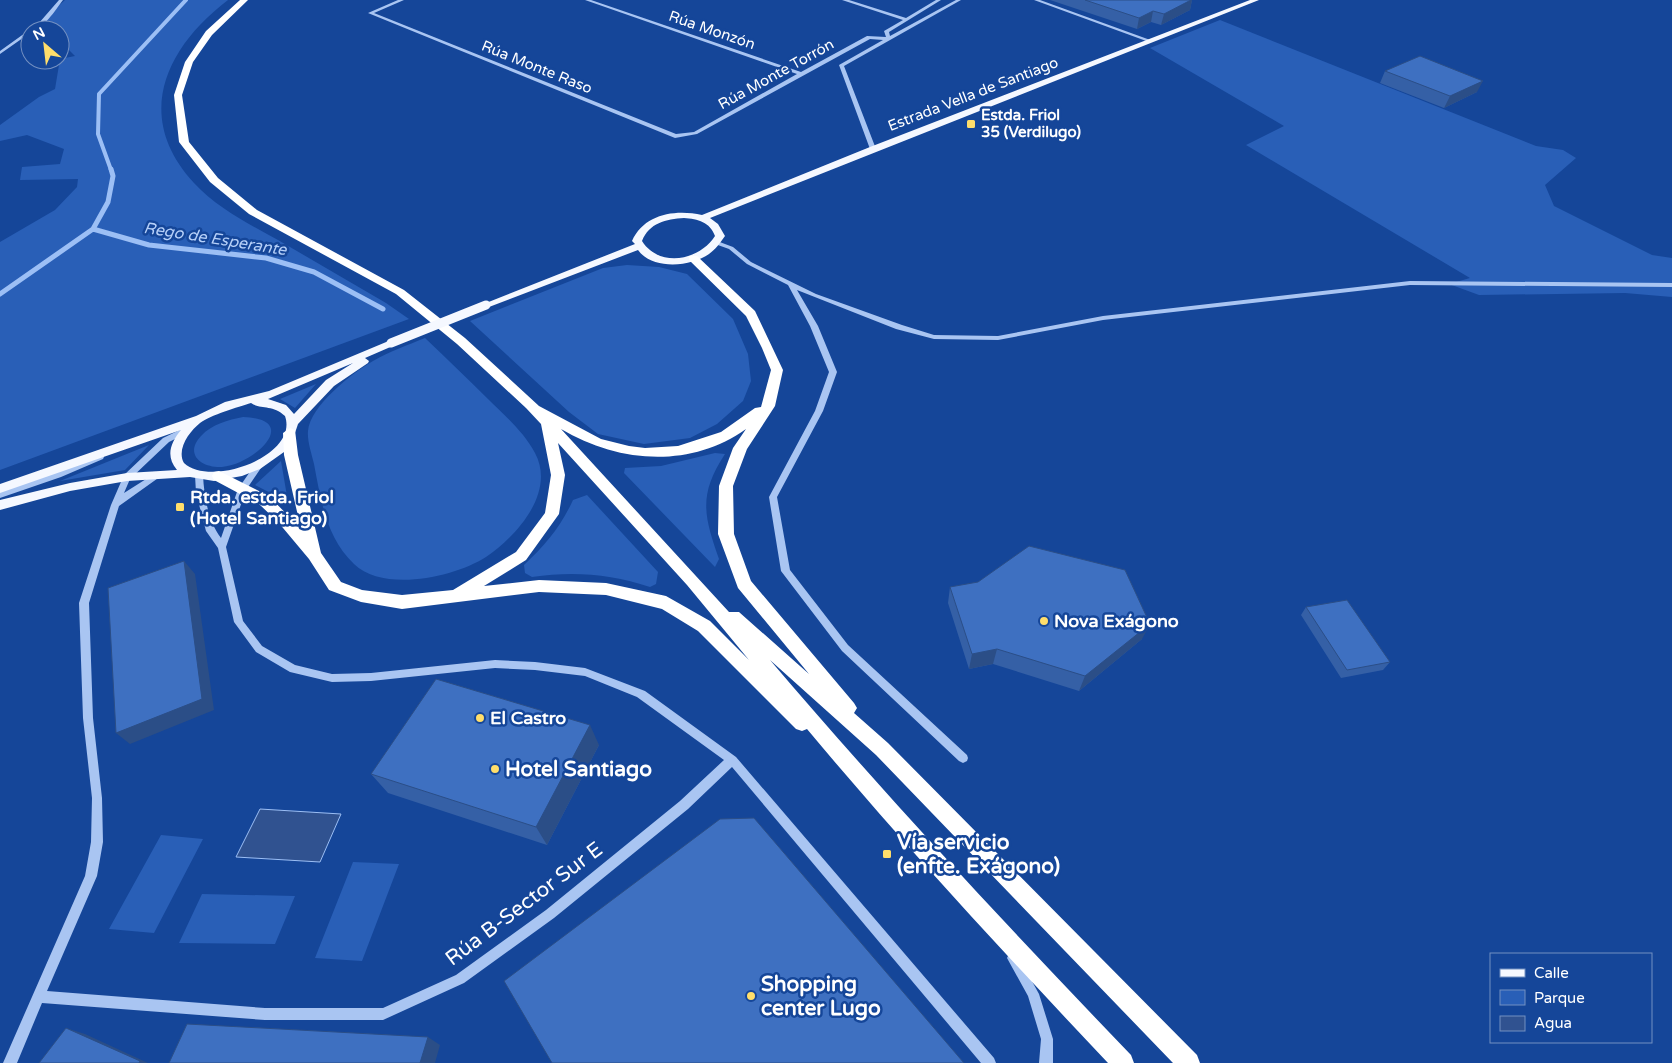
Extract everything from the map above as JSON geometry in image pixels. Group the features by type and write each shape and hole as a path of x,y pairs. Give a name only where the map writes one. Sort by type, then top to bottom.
{"highway":[{"path":"244,0 208,33 189,62 178,95 184,142 214,180 253,212 400,292 461,341 531,405 547,425 693,581 854,772 1000,934 1123,1063"},
{"path":"693,258 751,314 777,370 768,406 740,448 726,486 726,534 744,584 882,749"},
{"path":"531,405 594,441 616,450 646,455 691,448 726,434 768,406"},
{"path":"456,595 520,556 552,514 558,475 547,425"},
{"path":"291,428 291,455 314,555"},
{"path":"218,476 264,500 283,518 314,555 335,586 361,596 402,602 539,586 606,589 666,603 704,626 764,687 854,772"},
{"path":"693,581 882,749 1189,1063"}],"main road":[{"name":"Estrada Vella de Santiago","path":"639,246 637,241 639,234 652,222 673,216 703,218 873,149 1256,0"},
{"path":"195,474 182,468 176,460 176,450 188,429 214,411 272,394 391,342 639,246 646,254 655,258 674,260 693,258 712,250 720,236 718,229 713,223 703,218"},
{"path":"0,505 70,487 127,477 195,474 218,476 248,469 274,453 291,428 330,383 391,342"},
{"path":"245,402 263,401 278,405 288,412 291,428"},
{"path":"0,489 200,419"}],"street":[{"path":"44,20 61,0"},
{"name":"Rúa Monte Raso","path":"402,0 370,13 675,136 695,133"},
{"name":"Rúa Monzón","path":"586,0 800,74"},
{"path":"844,0 906,19"},
{"name":"Rúa Monte Torrón","path":"889,39 886,32 939,0"},
{"path":"873,149 841,65 959,0"},
{"path":"1036,0 1151,41"},
{"name":"Rúa Monte Torrón","path":"695,133 800,74 906,19"},
{"path":"869,37 889,39"},
{"path":"0,53 20,39"},
{"path":"717,244 730,248 750,263 791,285 899,328 934,337 998,338 1103,318 1410,283 1672,285"},
{"path":"791,285 814,326 833,372 820,411 773,497 786,571 845,648 963,758"},
{"path":"10,1063 91,876 97,842 97,798 88,718 84,603 115,505 127,477 166,440 188,429"},
{"path":"0,495 58,475 130,444"},
{"path":"222,547 242,489 262,462"},
{"path":"195,474 210,531 222,547 239,622 260,649 293,669 332,678 371,677 495,664 535,666 585,672 641,694 732,760 989,1063"},
{"path":"115,505 138,487 158,476"},
{"name":"Rúa B-Sector Sur E","path":"40,997 265,1014 383,1014 460,979 550,914 684,805 732,760"},
{"path":"1000,934 1033,994 1047,1039 1046,1063"}],"green space":[{"path":"65,0 228,0 206,19 188,40 173,62 164,85 161,109 165,133 175,158 194,183 223,208 386,303 409,319 0,470 0,242 55,210 77,187 78,179 20,180 22,167 60,164 64,149 27,135 0,141 0,125 39,97 55,89 58,70 70,70 70,57 75,56 70,51 70,20 43,20"},
{"path":"1220,20 1536,146 1563,150 1576,158 1545,185 1554,206 1652,255 1672,258 1672,297 1625,293 1479,295 1449,284 1470,278 1246,145 1284,126 1150,48"},
{"path":"627,265 659,267 687,274 733,319 748,354 751,381 743,401 717,424 690,438 644,444 598,434 569,412 470,321 603,268"},
{"path":"425,338 520,431 535,453 540,468 541,483 537,498 521,525 486,557 457,571 439,576 401,580 383,578 367,573 354,564 337,542 322,505 308,431 316,411 324,401 333,391 364,366 379,357"},
{"path":"316,384 295,408 280,399"},
{"path":"243,417 260,420 269,425 271,433 267,442 259,450 235,464 222,467 207,465 197,459 194,449 196,443 205,432 220,423"},
{"path":"149,445 125,470 60,481"},
{"path":"715,453 725,454 716,469 707,494 707,518 719,559 715,567 624,473 625,468 661,466"},
{"path":"281,461 288,502 255,485"},
{"path":"587,495 658,572 656,584 650,587 621,579 592,575 562,574 532,577 525,573 524,565 552,535 573,500"},
{"path":"161,835 203,839 154,933 109,929"},
{"path":"353,862 399,864 362,961 315,958"},
{"path":"202,894 295,896 275,944 179,943"}],"water":[{"path":"260,809 341,814 320,862 236,857"}],"building":[{"path":"1085,0 1191,0 1164,14 1153,11 1139,18"},
{"path":"1420,56 1483,81 1450,96 1385,71"},
{"name":"Nova Exágono","path":"1029,546 1125,570 1150,624 1085,676 997,649 972,654 950,587 978,582"},
{"path":"184,561 202,699 116,733 108,588"},
{"path":"1347,600 1390,662 1347,670 1306,607"},
{"name":"Hotel Santiago","path":"436,679 590,725 536,827 371,774"},
{"path":"754,818 964,1063 552,1063 504,981 720,819"},
{"path":"187,1024 428,1037 420,1063 169,1063"},
{"path":"66,1028 140,1061 139,1063 39,1063"}],"waterway":[{"path":"111,170 98,134 99,94 186,0"},
{"path":"93,229 108,202 113,176 111,169"},
{"path":"0,294 93,229"},
{"name":"Rego de Esperante","path":"93,229 149,245 266,258 314,272 383,309"}],"place":[{"name":"Estda. Friol 35 (Verdilugo)","path":"971,124"},
{"name":"Rtda. estda. Friol (Hotel Santiago)","path":"180,507"},
{"name":"Nova Exágono","path":"1044,621"},
{"name":"El Castro","path":"480,718"},
{"name":"Hotel Santiago","path":"495,769"},
{"name":"Vía servicio (enfte. Exágono)","path":"887,854"},
{"name":"Shopping center Lugo","path":"751,996"}]}
